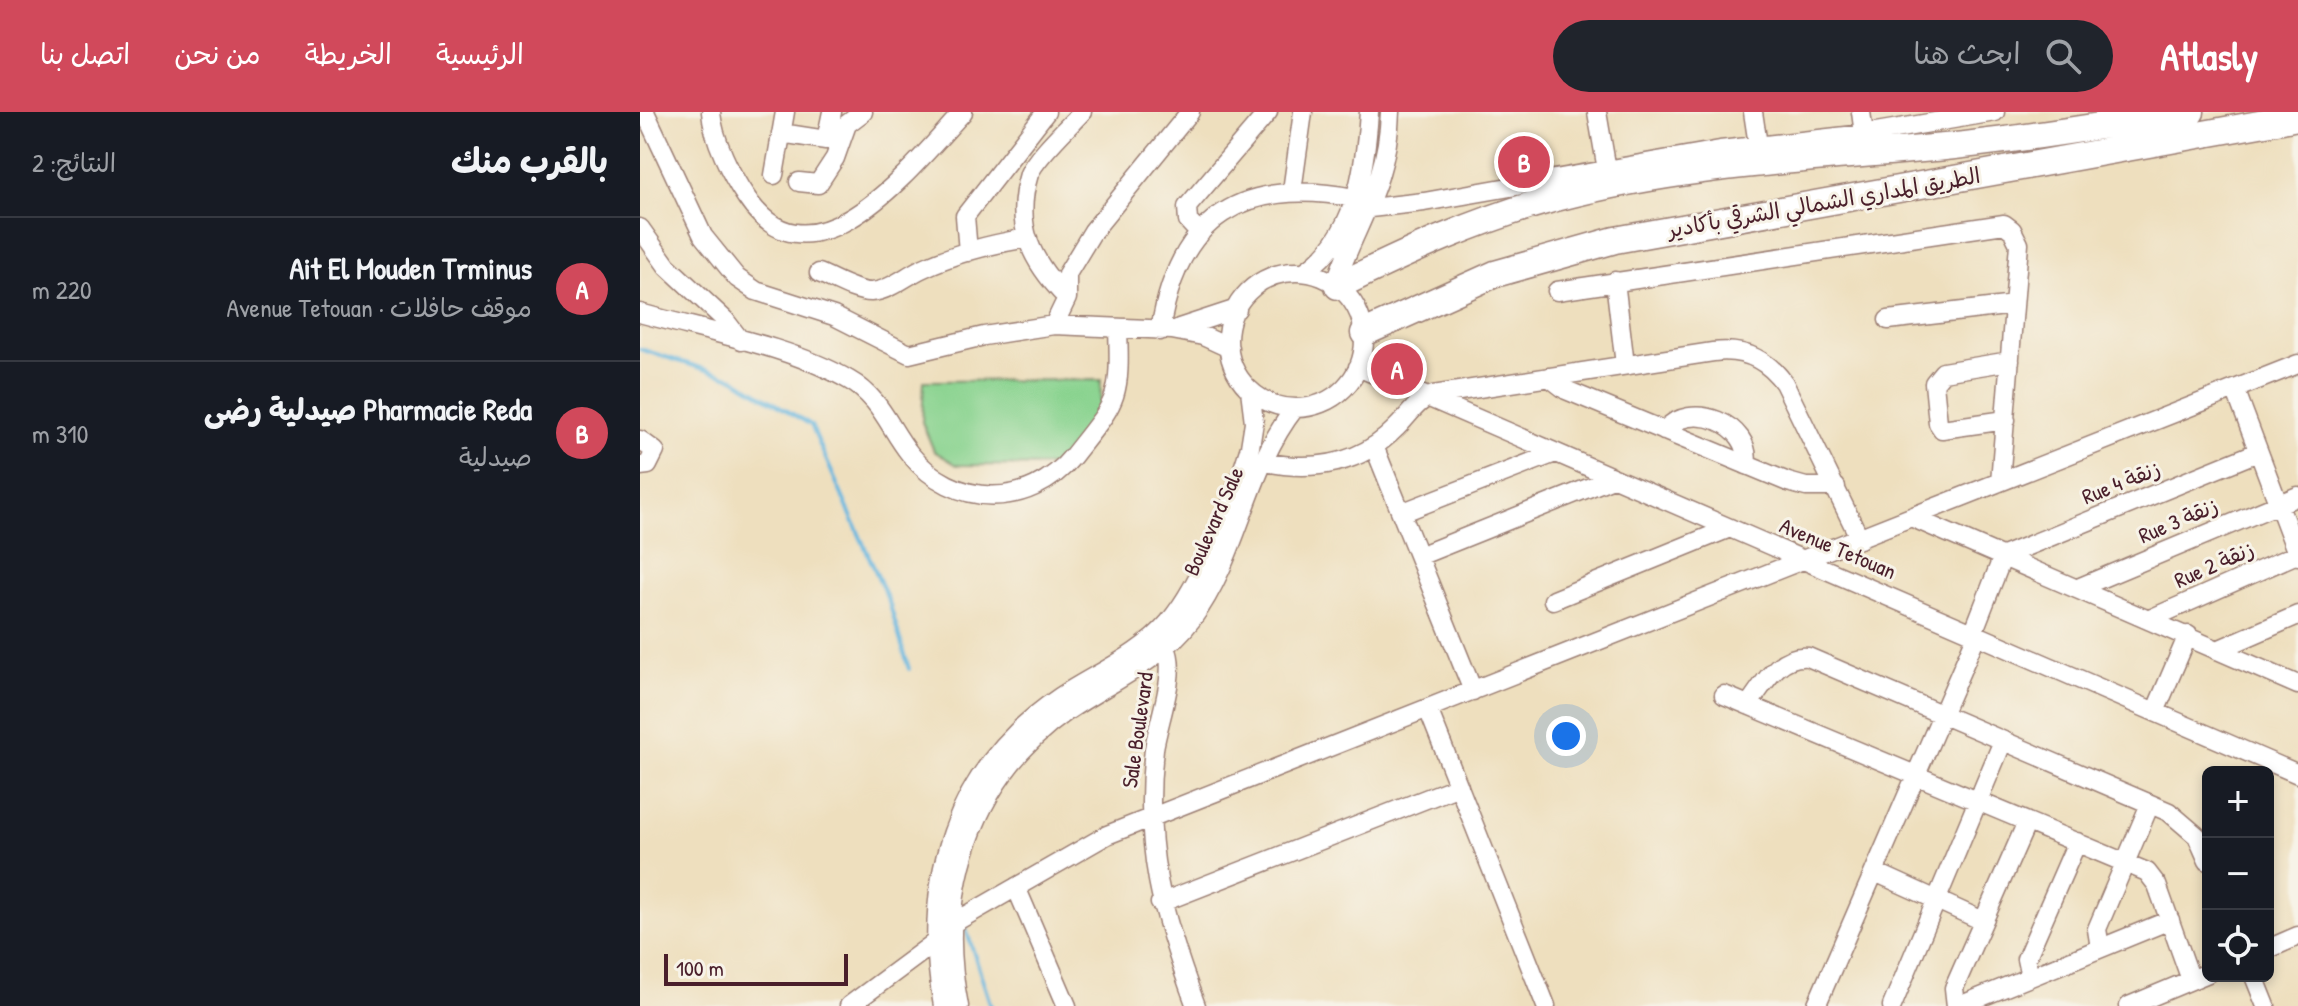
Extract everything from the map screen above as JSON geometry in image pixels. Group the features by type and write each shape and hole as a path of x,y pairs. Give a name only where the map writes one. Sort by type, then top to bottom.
{"highway":[{"name":"الطريق المداري الشمالي الشرقي بأكادير","path":"1336,285 1399,255 1486,220 1625,182 1694,171 1951,146 2191,112"},
{"name":"الطريق المداري الشمالي الشرقي بأكادير","path":"1364,333 1495,274 1615,240 2298,117"}],"street":[{"path":"645,112 703,236 737,278 756,291 834,316 909,354 984,336 1054,325 1166,330 1203,336 1229,348"},
{"path":"711,112 724,154 742,192 756,213 791,233 818,232 855,215 907,174 963,112"},
{"path":"774,175 785,112"},
{"path":"826,140 832,112"},
{"path":"781,133 826,140 863,112"},
{"path":"968,252 965,216 1046,112"},
{"path":"1067,298 1041,271 1029,252 1025,214 1030,172 1082,112"},
{"path":"1054,325 1067,298 1067,274 1093,231 1190,112"},
{"path":"1200,234 1188,221 1187,207 1268,112"},
{"path":"1292,191 1303,112"},
{"path":"1336,285 1362,203 1369,112"},
{"path":"1304,272 1331,249 1362,203 1384,160 1390,112"},
{"path":"1597,112 1607,170"},
{"path":"1753,112 1758,145"},
{"path":"1861,112 1864,134"},
{"path":"1166,330 1175,271 1200,234 1245,200 1292,191 1362,203 1432,201 1758,145 1864,134 1995,112"},
{"path":"799,182 818,184 835,158 846,127"},
{"path":"1557,291 1998,223 2012,230 2019,244 2000,482"},
{"path":"640,228 667,266 725,320 741,341"},
{"path":"819,273 868,292 881,290 921,269 968,252 1028,238"},
{"path":"1304,272 1336,285 1356,307 1364,333 1358,367 1333,397 1295,408 1271,403 1250,390 1236,371 1229,348 1237,309 1258,285 1288,273 1304,272"},
{"path":"1615,281 1625,365"},
{"path":"1888,320 2014,305"},
{"path":"1166,330 1237,309"},
{"path":"640,313 785,353 849,379 875,401 910,454 928,472 960,490 993,497 1016,495 1051,479 1106,414 1119,384 1118,330"},
{"path":"1265,462 1321,466 1349,460 1374,446 1426,397 1722,351 1757,358 1784,383 1860,539"},
{"path":"2006,420 1942,429 1938,423 1934,383 1943,372 2010,361"},
{"path":"950,925 1081,849 1151,818 1809,561 1911,517 2298,364"},
{"name":"Avenue Tetouan","path":"1358,367 2298,774"},
{"path":"1549,377 1566,390 1797,485 1836,487"},
{"path":"2235,389 2298,555"},
{"path":"943,1006 934,943 934,917 944,861 977,783 1029,721 1061,696 1143,646 1178,611 1196,583 1253,435 1250,390"},
{"name":"Boulevard Sale","path":"959,1006 950,925 956,875 972,827 1013,761 1068,711 1166,648 1204,600 1273,443 1295,408"},
{"path":"1664,431 1674,422 1706,417 1740,434 1747,450 1746,465"},
{"path":"1253,435 1266,437 1273,443"},
{"path":"640,440 655,451 648,465 640,466"},
{"path":"1374,446 1473,691"},
{"name":"Rue 4 زنقة","path":"2003,556 2258,452"},
{"path":"1401,513 1555,453"},
{"path":"1419,556 1613,478"},
{"name":"Rue 3 زنقة","path":"2078,588 2298,496"},
{"path":"1911,517 2298,685"},
{"path":"1553,600 1730,528"},
{"name":"Rue 2 زنقة","path":"2150,619 2298,555"},
{"path":"1816,1006 1943,715 2003,556"},
{"path":"2220,649 2298,615"},
{"path":"2155,712 2188,635"},
{"name":"Sale Boulevard","path":"1166,648 1170,667 1154,750 1151,818 1160,903 1196,1006"},
{"path":"1748,705 1780,664 1802,656 2150,804 2185,823 2202,846"},
{"path":"1724,695 2077,842 2155,880 2170,920 2200,977 2129,1006"},
{"path":"1428,709 1546,1006"},
{"path":"1892,1006 2003,741"},
{"path":"1160,903 1459,786"},
{"path":"2100,948 2097,929 2150,804"},
{"path":"2027,822 1954,988 1958,1006 2170,920"},
{"path":"2030,977 2026,959 2077,842"},
{"path":"1875,872 1983,921"},
{"path":"1016,887 1067,1006"},
{"path":"2274,946 2298,936"},
{"path":"849,1006 934,943"},
{"path":"2256,982 2266,1006"}],"green space":[{"path":"1101,380 1100,416 1059,466 957,465 934,451 922,422 924,381"}],"waterway":[{"path":"640,349 733,378 811,425 889,602 909,669"},
{"path":"965,926 991,1006"}],"place":[{"name":"Pharmacie Reda صيدلية رضى","path":"1524,162"},
{"name":"Ait El Mouden Trminus","path":"1397,369"}]}
